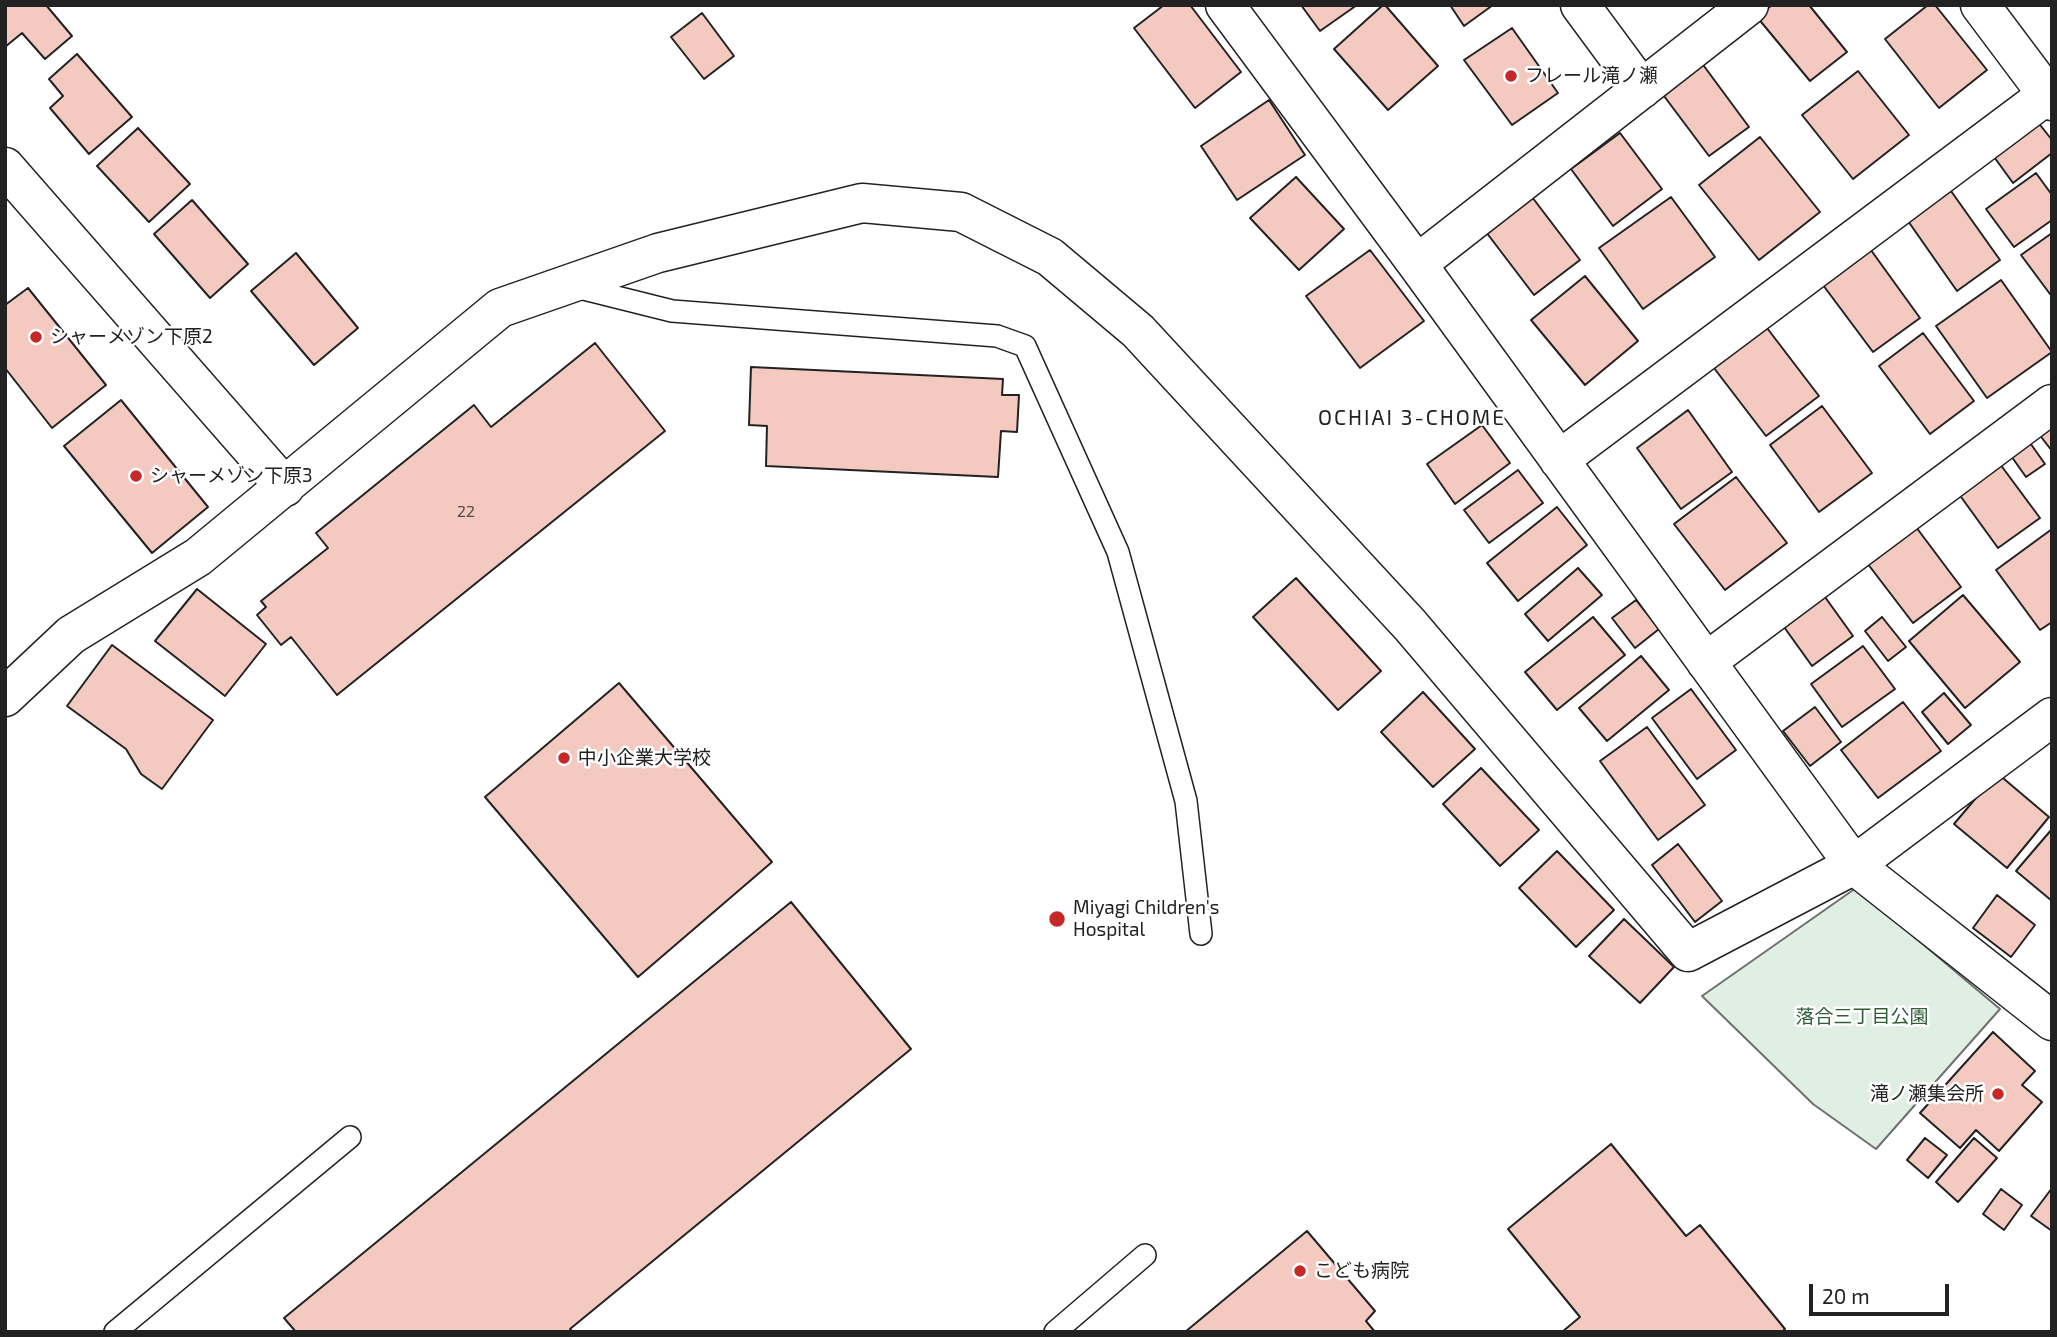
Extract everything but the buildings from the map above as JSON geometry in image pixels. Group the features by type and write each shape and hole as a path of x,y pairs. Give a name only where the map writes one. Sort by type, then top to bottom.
{"street":[{"path":"1225,5 1854,865 2052,1020"},
{"path":"1580,5 1642,89"},
{"path":"1417,264 1749,5"},
{"path":"1559,460 2049,98 1980,5"},
{"path":"5,167 285,487"},
{"path":"5,697 71,635 198,557 500,308 658,253 862,203 961,212 1050,257 1138,331 1410,625 1688,952 1854,865 2052,717"},
{"path":"1706,662 2052,404"}],"lane":[{"path":"566,285 671,311 996,336 1024,346 1118,552 1186,801 1201,934"},
{"path":"115,1332 350,1137"},
{"path":"1055,1332 1145,1255"}],"green space":[{"name":"落合三丁目公園","path":"1856,888 2000,1009 1876,1149 1813,1104 1702,996"}],"place":[{"name":"フレール滝ノ瀬","path":"1511,76"},
{"name":"シャーメゾン下原2","path":"36,337"},
{"name":"シャーメゾン下原3","path":"136,476"},
{"name":"中小企業大学校","path":"564,758"},
{"name":"Miyagi Children's Hospital","path":"1057,919"},
{"name":"滝ノ瀬集会所","path":"1998,1094"},
{"name":"こども病院","path":"1300,1271"}],"district":[{"name":"OCHIAI 3-CHOME","path":"1412,418"}]}
